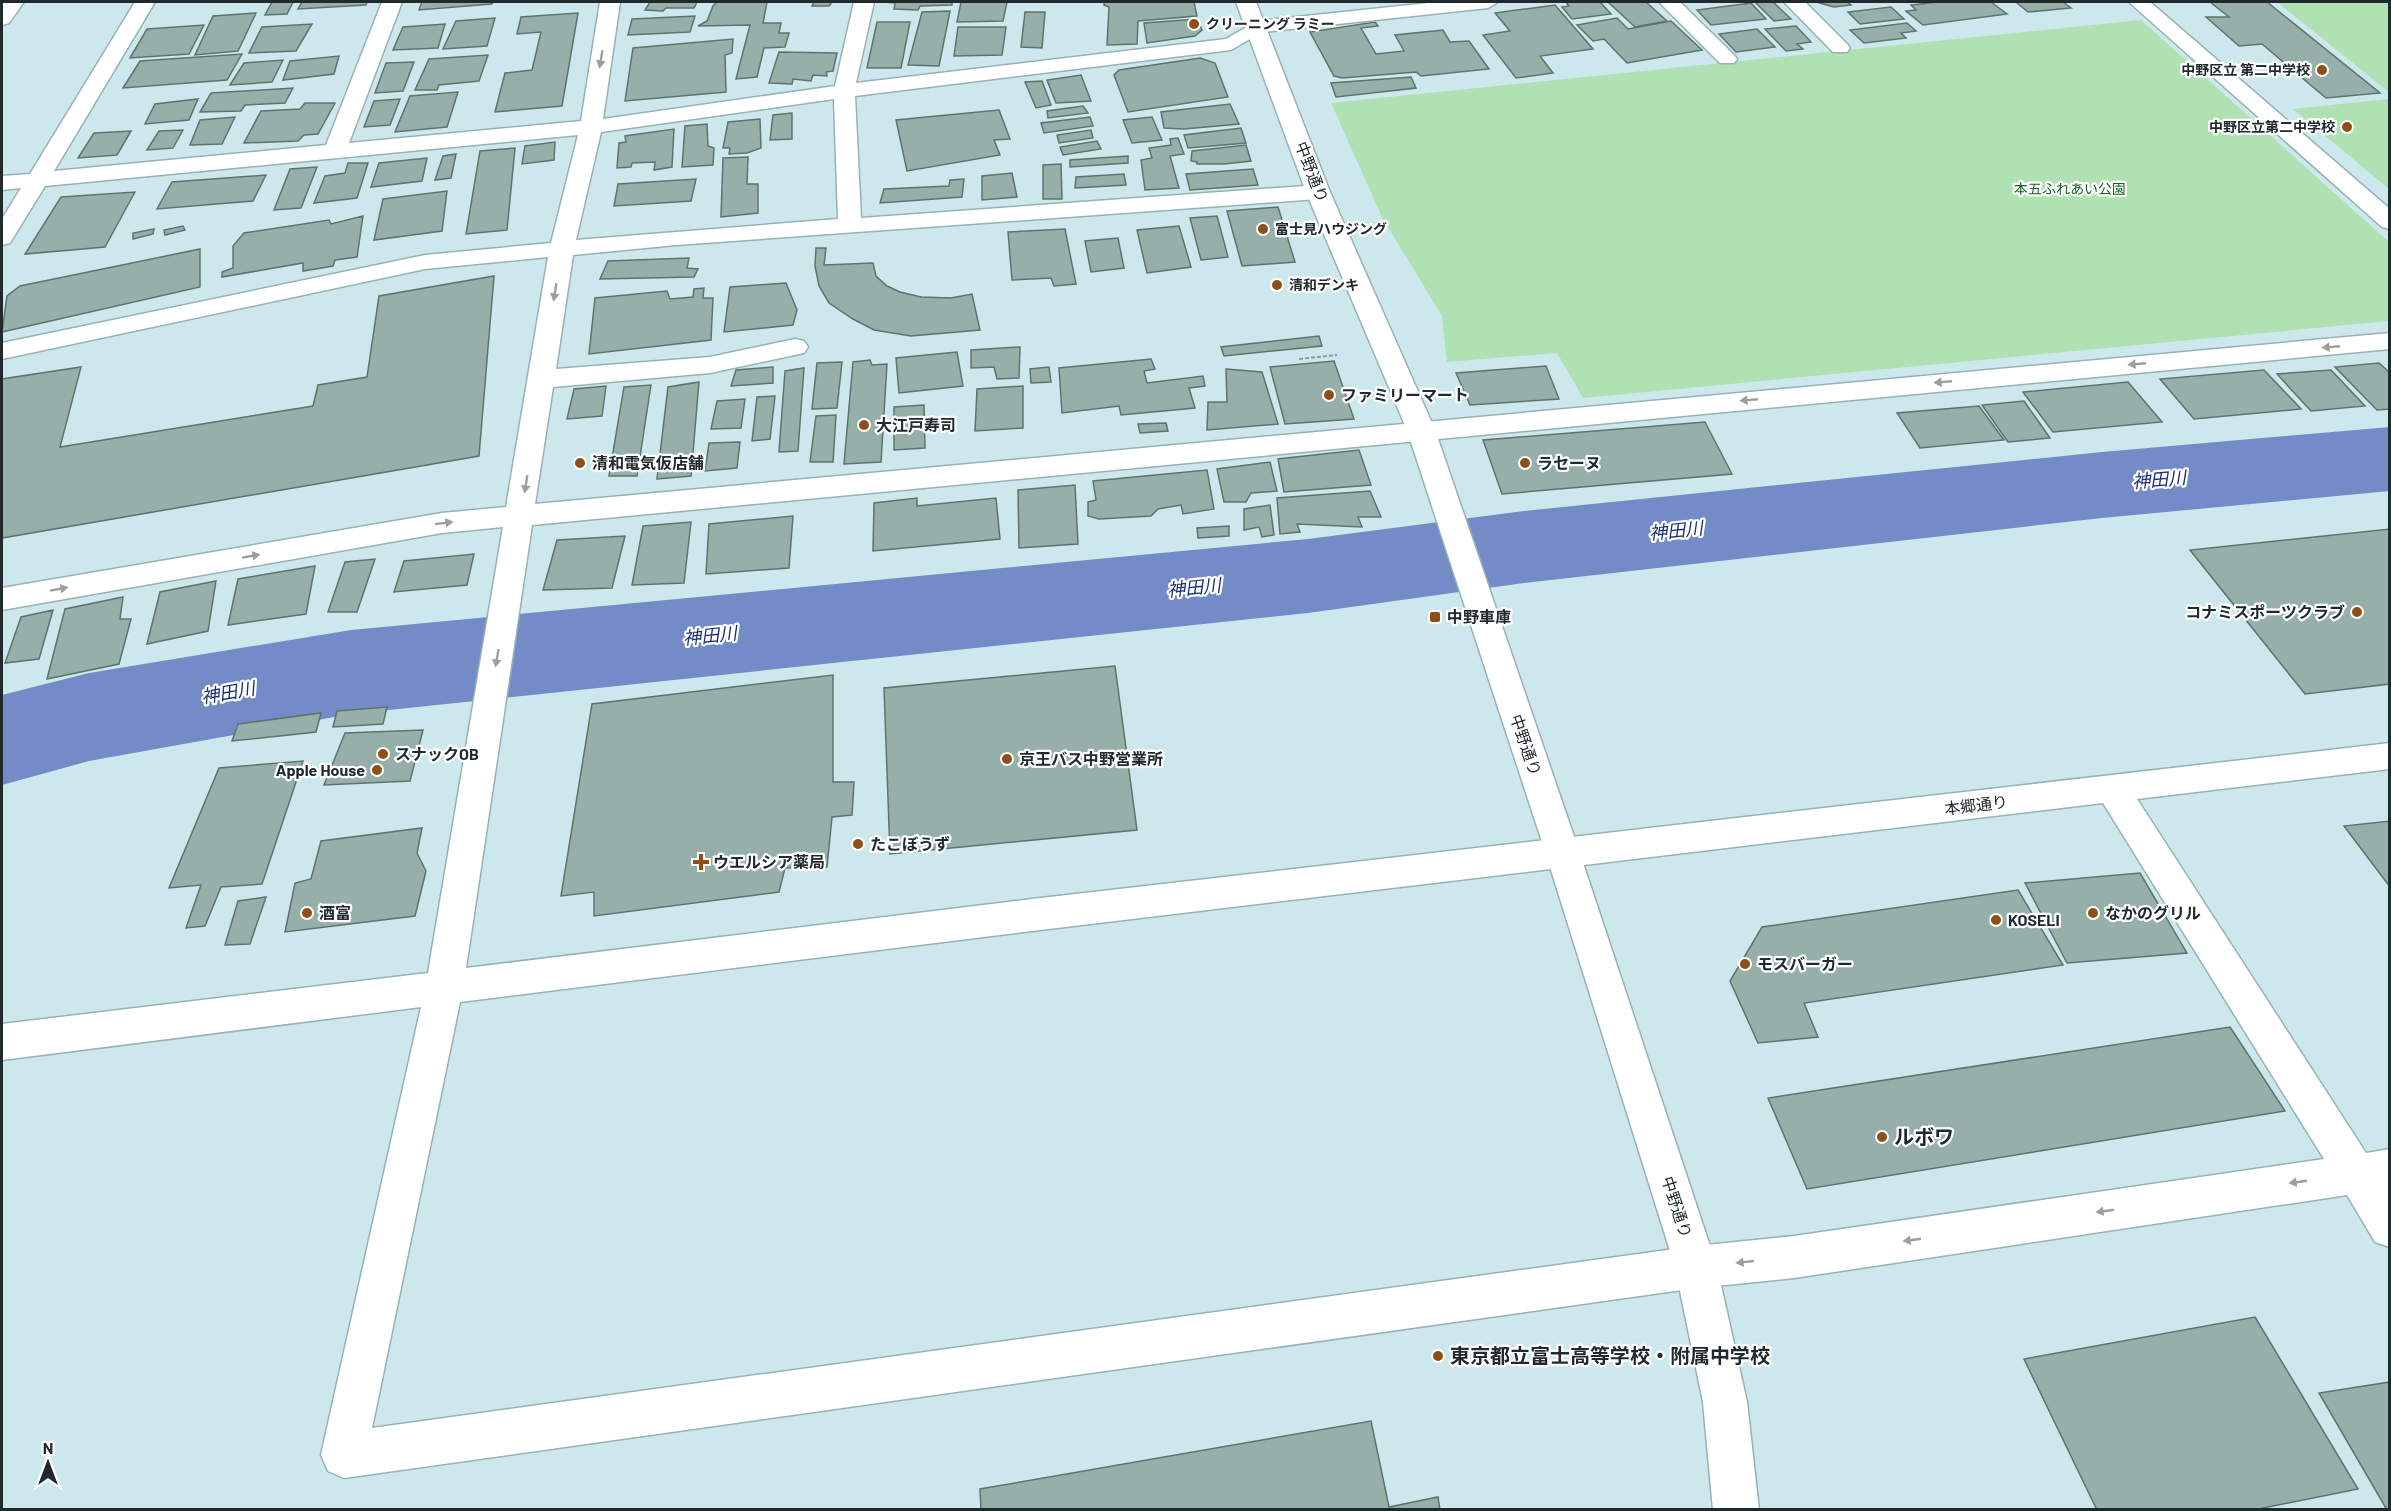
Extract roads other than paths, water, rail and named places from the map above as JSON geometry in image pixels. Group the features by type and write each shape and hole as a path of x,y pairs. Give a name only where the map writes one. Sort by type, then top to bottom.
{"street":[{"path":"2,19 14,2"},
{"path":"2,238 34,181 145,2"},
{"path":"335,151 392,2"},
{"path":"610,2 591,127 562,247 506,612 444,988 344,1455 1696,1267 1806,1256 2373,1171"},
{"path":"850,226 844,91 864,2"},
{"name":"中野通り","path":"1246,2 1318,192 1421,430 1563,854 1696,1267 1725,1402 1736,1509"},
{"path":"2,183 591,127 844,91 1231,44 1257,27 1428,5 1488,2"},
{"path":"1669,2 1727,59"},
{"path":"1794,2 1840,48"},
{"path":"2139,2 2390,222"},
{"path":"2,351 426,262 562,247 1318,192"},
{"path":"2,599 442,523 2390,341"},
{"path":"542,379 710,365 795,347"},
{"name":"本郷通り","path":"2,1042 1032,915 2390,756"},
{"path":"2112,789 2373,1171 2390,1227"}],"waterway":[{"name":"神田川","path":"2,740 89,717 351,672 1308,576 1524,547 2102,485 2390,459"}],"place":[{"name":"クリーニング ラミー","path":"1194,24"},
{"name":"中野区立 第二中学校","path":"2322,70"},
{"name":"中野区立第二中学校","path":"2347,127"},
{"name":"富士見ハウジング","path":"1263,229"},
{"name":"清和デンキ","path":"1277,285"},
{"name":"ファミリーマート","path":"1329,395"},
{"name":"大江戸寿司","path":"864,425"},
{"name":"清和電気仮店舗","path":"580,463"},
{"name":"ラセーヌ","path":"1525,463"},
{"name":"コナミスポーツクラブ","path":"2357,612"},
{"name":"中野車庫","path":"1435,617"},
{"name":"スナックOB","path":"383,754"},
{"name":"京王バス中野営業所","path":"1007,759"},
{"name":"Apple House","path":"377,770"},
{"name":"たこぼうず","path":"858,844"},
{"name":"ウエルシア薬局","path":"701,862"},
{"name":"酒富","path":"307,913"},
{"name":"なかのグリル","path":"2093,913"},
{"name":"KOSELI","path":"1996,920"},
{"name":"モスバーガー","path":"1745,964"},
{"name":"ルボワ","path":"1882,1137"},
{"name":"東京都立富士高等学校・附属中学校","path":"1438,1356"}],"park label":[{"name":"本五ふれあい公園","path":"2070,189"}]}
